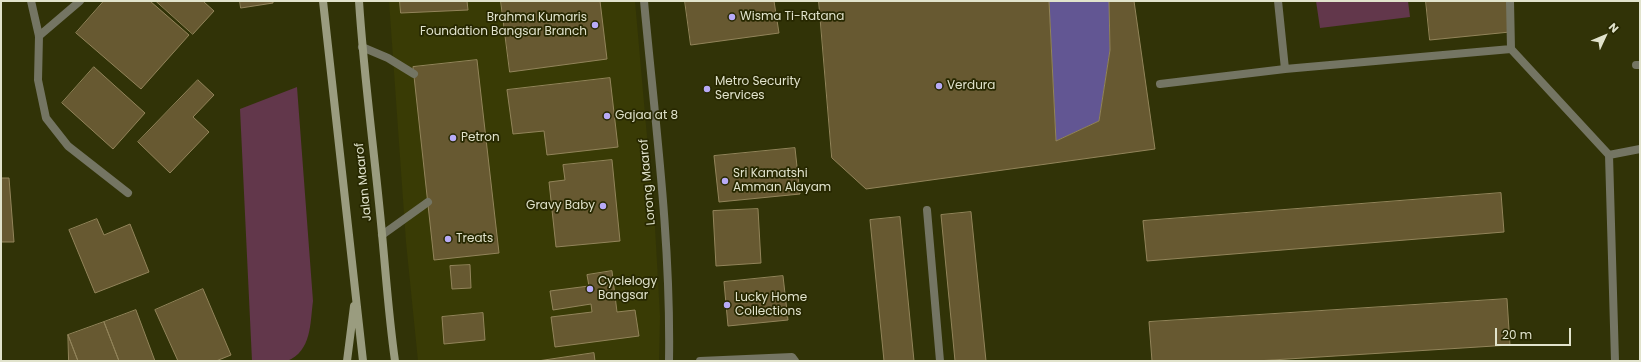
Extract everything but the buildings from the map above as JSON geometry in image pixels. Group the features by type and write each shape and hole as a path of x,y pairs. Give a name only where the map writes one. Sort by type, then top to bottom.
{"main road":[{"name":"Jalan Maarof","path":"323,1 356,290"},
{"name":"Jalan Maarof","path":"359,1 362,47 382,235 388,318 395,361"},
{"path":"347,361 356,290"},
{"path":"356,290 363,361"}],"street":[{"path":"31,1 39,36 38,80 46,118 68,146 128,193"},
{"path":"39,36 80,1"},
{"name":"Lorong Maarof","path":"644,1 667,257 670,315 670,361"},
{"path":"1278,1 1285,69"},
{"path":"1510,1 1511,49 1610,155 1615,361"},
{"path":"362,47 388,58 414,74"},
{"path":"1160,84 1285,69 1511,49"},
{"path":"1610,155 1640,149"},
{"path":"382,235 428,202"},
{"path":"927,210 940,361"},
{"path":"700,361 792,357 794,361"}],"shaded area":[{"path":"389,1 635,1 655,227 660,316 659,361 418,361 406,242"},
{"path":"1049,1 1109,1 1110,50 1099,121 1056,141"},
{"path":"1316,1 1408,1 1410,17 1320,28"},
{"path":"297,87 313,301 310,327 308,336 301,350 287,361 252,361 240,109"}],"place":[{"name":"Wisma Ti-Ratana","path":"732,17"},
{"name":"Brahma Kumaris Foundation Bangsar Branch","path":"595,25"},
{"name":"Verdura","path":"939,86"},
{"name":"Metro Security Services","path":"707,89"},
{"name":"Gajaa at 8","path":"607,116"},
{"name":"Petron","path":"453,138"},
{"name":"Sri Kamatshi Amman Alayam","path":"725,181"},
{"name":"Gravy Baby","path":"603,206"},
{"name":"Treats","path":"448,239"},
{"name":"Cyclelogy Bangsar","path":"590,289"},
{"name":"Lucky Home Collections","path":"727,305"}]}
